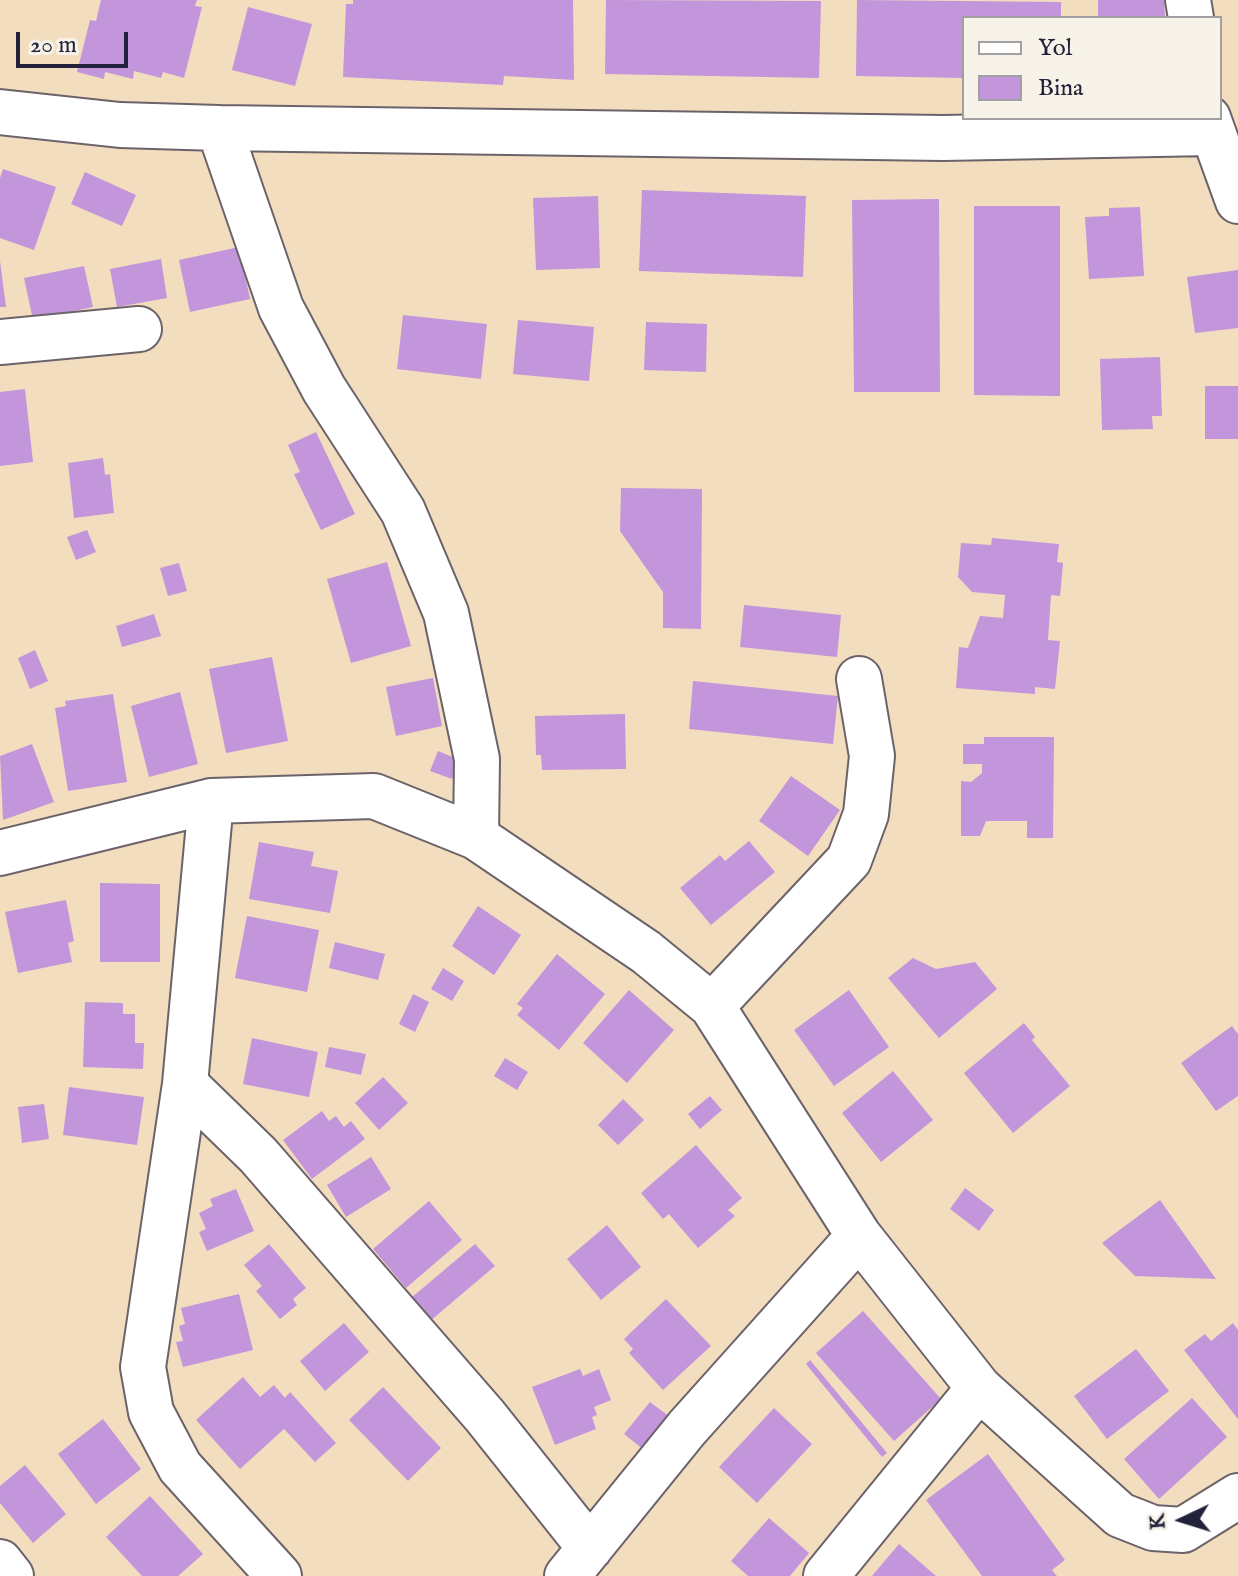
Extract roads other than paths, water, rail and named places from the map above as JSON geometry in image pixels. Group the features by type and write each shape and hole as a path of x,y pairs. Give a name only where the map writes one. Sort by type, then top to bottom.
{"street":[{"path":"0,112 120,125 219,128 943,138 1209,125 1238,201"},
{"path":"219,128 281,308 324,389 403,511 446,613 477,759 476,837"},
{"path":"0,342 139,329"},
{"path":"712,1006 849,860 866,814 872,756 859,679"},
{"path":"0,853 211,801 374,796 476,837 646,952 712,1006 859,1236 979,1388 1120,1515 1153,1528 1183,1530 1238,1496"},
{"path":"211,801 185,1084 143,1367 151,1412 180,1467 279,1576"},
{"path":"185,1084 258,1155 485,1416 578,1562 687,1428 859,1236"},
{"path":"826,1576 979,1388"},
{"path":"0,1562 11,1576"}]}
